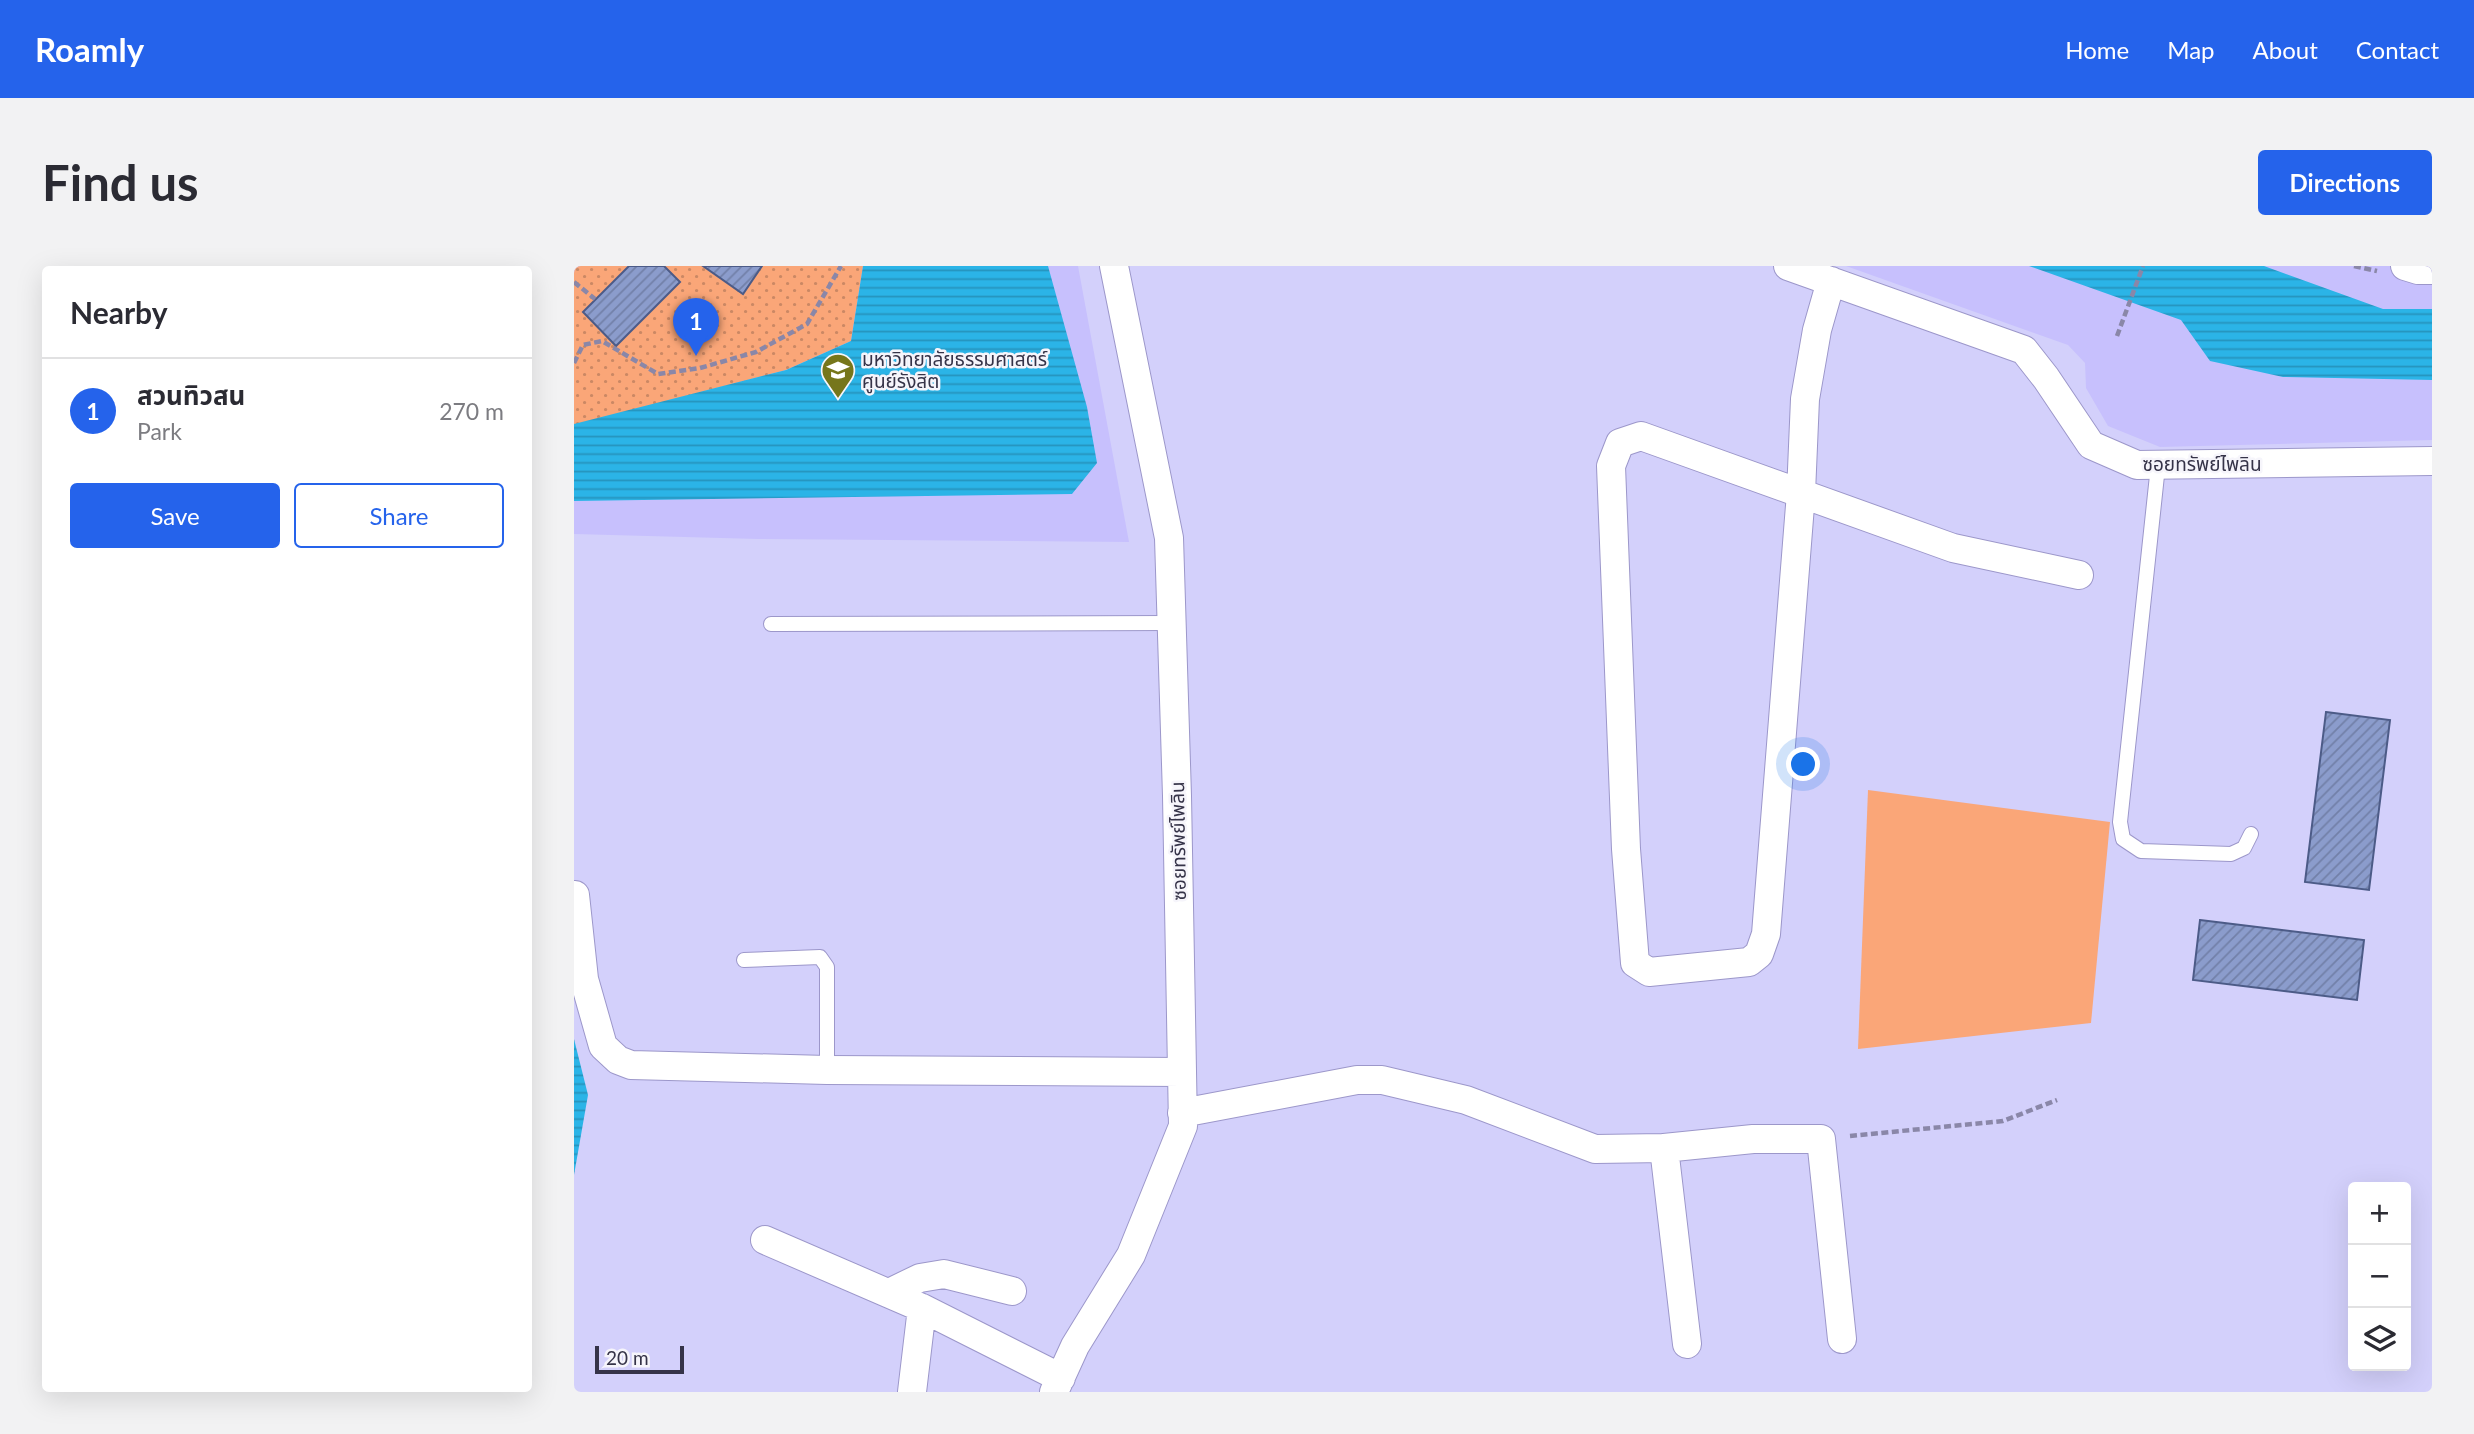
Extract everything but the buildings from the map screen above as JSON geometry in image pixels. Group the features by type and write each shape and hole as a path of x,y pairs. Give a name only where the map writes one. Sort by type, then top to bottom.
{"street":[{"name":"ซอยทรัพย์ไพลิน","path":"1057,1385 1075,1346 1131,1255 1183,1126 1169,538 1114,266"},
{"name":"ซอยทรัพย์ไพลิน","path":"1788,266 2024,350 2046,377 2091,445 2137,465 2432,461"},
{"path":"2405,266 2432,270"},
{"path":"1831,281 1816,330 1805,399 1801,493 1766,934 1759,954 1749,962 1649,972 1635,963 1626,849 1611,466 1620,443 1641,436 1801,493 1953,548 2079,575"},
{"path":"575,895 584,979 603,1046 618,1060 631,1065 827,1070 1182,1072"},
{"path":"1182,1113 1357,1080 1382,1080 1466,1100 1595,1149 1664,1148 1753,1139 1821,1139 1842,1339"},
{"path":"1664,1148 1686,1344"},
{"path":"765,1240 922,1308 1057,1385"},
{"path":"889,1293 920,1278 944,1274 1012,1291"},
{"path":"912,1392 922,1308"}],"lane":[{"path":"2158,466 2120,822 2123,839 2141,851 2231,854 2244,848 2251,834"},
{"path":"771,624 1171,623"},
{"path":"744,960 820,957 825,961 827,1070"}],"path":[{"path":"574,363 583,345 602,341 658,374 700,368 756,352 807,324 841,266"},
{"path":"2117,336 2143,266"},
{"path":"574,282 595,299"},
{"path":"1821,1139 2003,1121 2057,1100"}],"shaded area":[{"name":"มหาวิทยาลัยธรรมศาสตร์ ศูนย์รังสิต","path":"574,266 1078,266 1129,542 758,539 574,534"},
{"path":"574,266 863,266 851,341 786,370 574,425"},
{"path":"1846,266 2432,266 2432,440 2160,447 2108,426 2086,388 2085,363 2068,345"},
{"path":"1868,790 2110,822 2091,1023 1858,1049"}],"water":[{"path":"863,266 1048,266 1087,407 1097,463 1072,494 574,501 574,424 786,370 851,341"},
{"path":"2029,266 2264,266 2383,309 2432,309 2432,380 2283,377 2210,361 2181,320"},
{"path":"574,1039 588,1095 574,1175"}],"place":[{"name":"สวนทิวสน","path":"696,356"},
{"name":"มหาวิทยาลัยธรรมศาสตร์ ศูนย์รังสิต","path":"838,400"}]}
